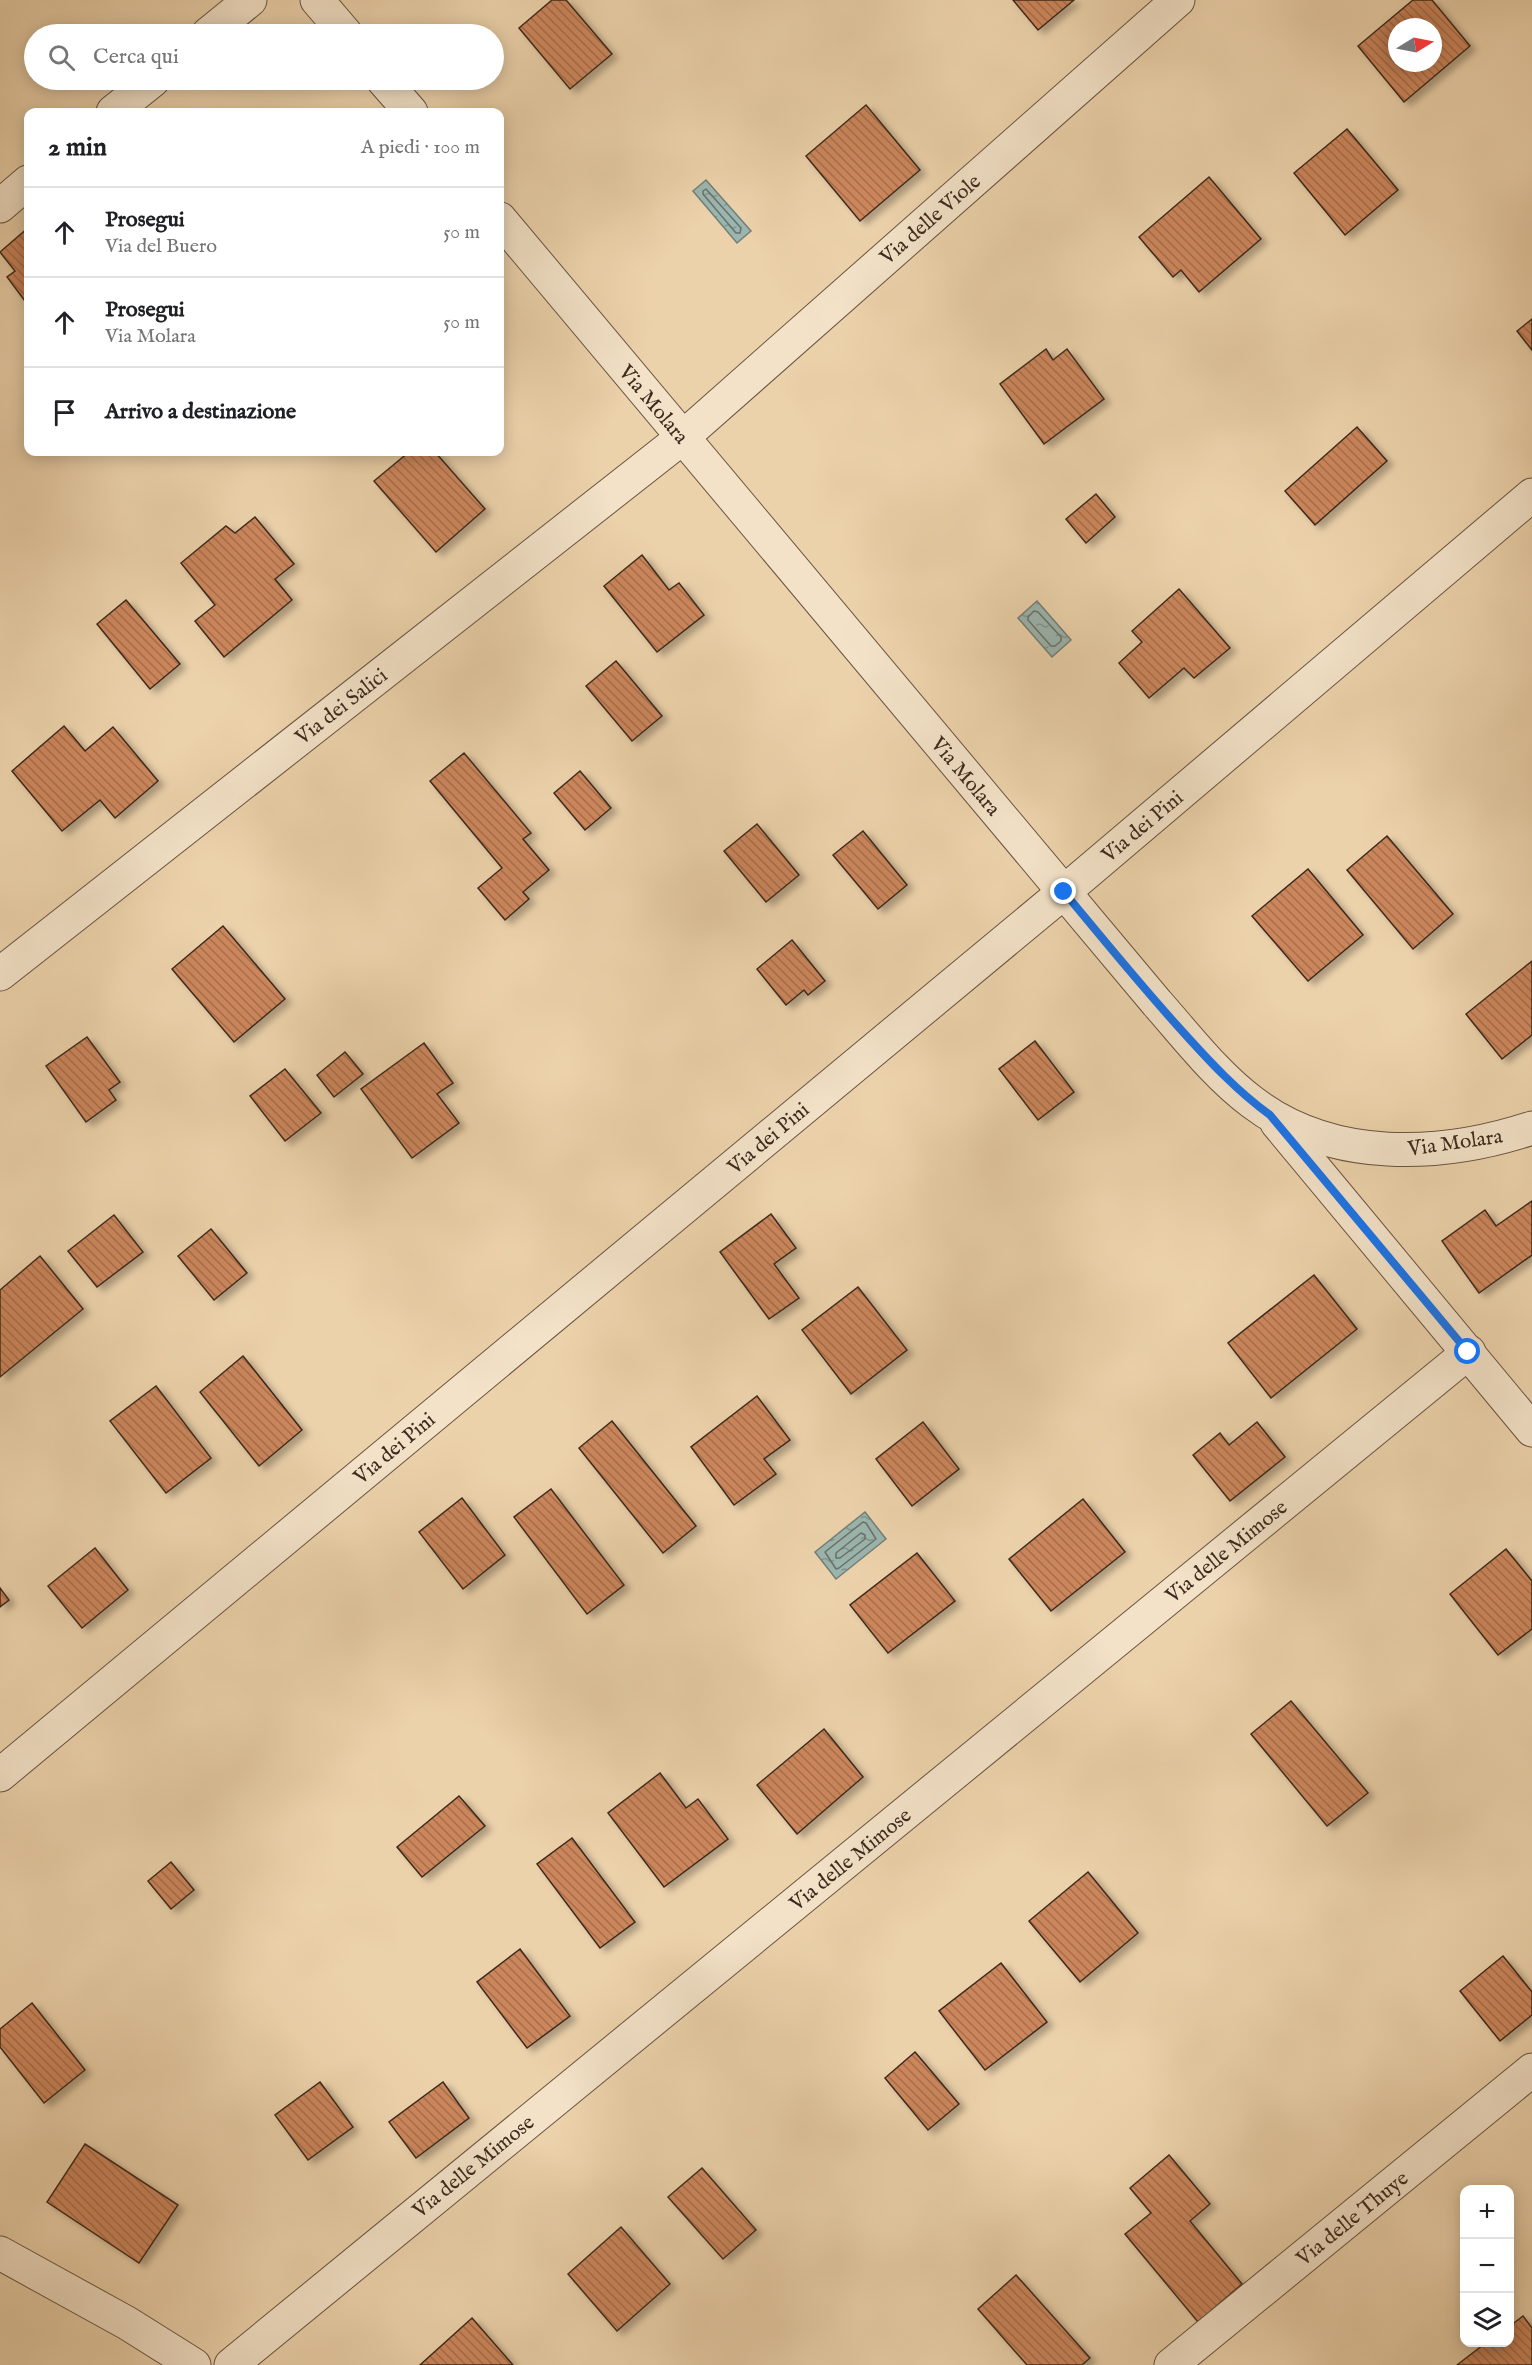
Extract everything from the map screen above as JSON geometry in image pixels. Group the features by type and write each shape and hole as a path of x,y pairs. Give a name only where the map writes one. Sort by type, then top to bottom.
{"street":[{"path":"220,24 250,0"},
{"path":"317,0 337,24"},
{"name":"Via delle Viole","path":"682,438 1178,0"},
{"path":"118,108 140,90"},
{"path":"392,90 408,108"},
{"path":"0,206 24,185"},
{"name":"Via Molara","path":"504,224 1157,1003 1219,1072 1243,1095 1270,1115 1302,1131 1337,1143 1393,1149 1433,1149 1480,1142 1532,1128"},
{"name":"Via dei Salici","path":"0,974 682,438"},
{"name":"Via dei Pini","path":"0,1775 1064,892 1532,495"},
{"path":"1270,1115 1532,1430"},
{"name":"Via delle Mimose","path":"231,2365 1468,1352"},
{"name":"Via delle Thuye","path":"1171,2365 1532,2070"},
{"path":"0,2253 127,2323 194,2365"}],"water":[{"path":"706,180 751,231 737,243 693,191"},
{"path":"1037,601 1071,640 1052,657 1018,618"},
{"path":"865,1512 886,1539 836,1579 815,1552"}],"building":[{"path":"552,0 566,0 612,54 570,89 519,28"},
{"path":"1013,0 1074,0 1038,30"},
{"path":"1413,0 1432,0 1470,46 1442,70 1442,18 1391,18"},
{"path":"1388,21 1388,72 1439,72 1404,102 1358,46"},
{"path":"866,105 920,170 860,221 806,156"},
{"path":"1347,129 1398,190 1345,235 1294,173"},
{"path":"1209,177 1261,239 1199,292 1181,270 1173,277 1139,237"},
{"path":"24,231 24,300 7,277 15,271 0,252"},
{"path":"1532,319 1532,350 1517,331"},
{"path":"1046,349 1053,360 1067,349 1104,399 1044,444 1000,384"},
{"path":"1357,427 1387,461 1315,525 1285,491"},
{"path":"404,456 439,456 485,509 436,552 374,481"},
{"path":"1096,494 1115,517 1086,543 1066,519"},
{"path":"255,517 294,564 275,579 292,600 224,657 195,621 215,605 181,563 226,526 235,533"},
{"path":"642,555 669,590 679,583 704,615 657,652 604,586"},
{"path":"1179,589 1230,648 1194,678 1184,668 1149,698 1119,663 1142,642 1132,631"},
{"path":"126,600 180,664 150,689 97,624"},
{"path":"616,661 662,716 632,741 586,686"},
{"path":"64,726 85,751 113,727 158,781 115,818 100,800 62,831 12,771"},
{"path":"464,753 531,833 523,839 549,870 523,892 529,899 505,920 478,888 502,868 430,781"},
{"path":"580,771 611,808 585,830 554,793"},
{"path":"757,824 799,875 766,902 724,851"},
{"path":"863,831 907,885 878,909 833,855"},
{"path":"1387,836 1453,914 1413,949 1347,870"},
{"path":"1308,869 1363,935 1308,981 1252,916"},
{"path":"223,926 285,999 234,1042 172,969"},
{"path":"792,940 825,981 808,995 804,990 786,1005 757,969"},
{"path":"1532,961 1532,1035 1502,1059 1466,1014"},
{"path":"87,1037 120,1082 109,1090 116,1100 86,1122 46,1066"},
{"path":"1035,1041 1074,1092 1038,1120 999,1069"},
{"path":"424,1043 453,1083 437,1094 459,1123 412,1158 361,1089"},
{"path":"345,1052 363,1074 334,1097 317,1075"},
{"path":"285,1069 321,1113 285,1141 250,1096"},
{"path":"1532,1201 1532,1255 1479,1293 1442,1241 1485,1210 1496,1226"},
{"path":"771,1214 796,1248 774,1264 799,1298 769,1319 720,1252"},
{"path":"114,1215 143,1252 97,1287 68,1251"},
{"path":"211,1229 247,1273 214,1300 178,1256"},
{"path":"40,1256 83,1309 0,1377 0,1290"},
{"path":"1314,1275 1357,1329 1271,1398 1228,1343"},
{"path":"858,1287 907,1350 851,1394 802,1330"},
{"path":"243,1356 302,1430 259,1466 200,1392"},
{"path":"156,1386 211,1458 166,1493 110,1421"},
{"path":"757,1396 790,1440 764,1459 776,1474 734,1505 691,1447"},
{"path":"612,1421 696,1526 663,1553 579,1448"},
{"path":"923,1422 959,1469 912,1506 876,1459"},
{"path":"1257,1422 1285,1457 1230,1501 1193,1455 1220,1433 1229,1445"},
{"path":"551,1489 624,1585 587,1614 514,1517"},
{"path":"462,1498 505,1555 463,1589 419,1532"},
{"path":"1083,1499 1125,1552 1051,1611 1009,1559"},
{"path":"95,1548 128,1590 82,1628 48,1586"},
{"path":"1506,1549 1532,1581 1532,1629 1498,1655 1450,1594"},
{"path":"917,1553 955,1601 888,1653 850,1605"},
{"path":"0,1588 9,1600 0,1607"},
{"path":"1291,1701 1368,1793 1327,1826 1251,1734"},
{"path":"824,1729 863,1777 797,1834 757,1785"},
{"path":"660,1773 686,1808 698,1799 728,1839 664,1887 608,1813"},
{"path":"459,1796 485,1826 422,1877 397,1847"},
{"path":"572,1838 635,1922 600,1948 537,1864"},
{"path":"171,1862 194,1890 171,1909 148,1881"},
{"path":"1088,1872 1138,1933 1080,1982 1029,1921"},
{"path":"520,1949 570,2016 527,2048 477,1982"},
{"path":"1503,1956 1532,1992 1532,2015 1500,2041 1460,1991"},
{"path":"1001,1963 1047,2022 985,2070 939,2011"},
{"path":"32,2003 85,2070 44,2103 0,2047 0,2029"},
{"path":"915,2052 959,2104 928,2130 885,2078"},
{"path":"320,2082 353,2127 308,2160 275,2115"},
{"path":"443,2082 469,2118 416,2158 389,2122"},
{"path":"85,2144 178,2205 139,2263 47,2202"},
{"path":"1169,2155 1210,2204 1190,2221 1242,2284 1198,2322 1125,2234 1151,2213 1130,2188"},
{"path":"702,2168 756,2230 723,2259 668,2197"},
{"path":"621,2227 670,2284 617,2331 568,2274"},
{"path":"1016,2275 1090,2358 1082,2365 1027,2365 978,2309"},
{"path":"1523,2316 1532,2328 1532,2365 1457,2365 1480,2347 1514,2347 1514,2323"},
{"path":"472,2318 513,2365 420,2365"}],"route":[{"path":"1064,892 1157,1003 1219,1072 1236,1089 1270,1115 1468,1352"}]}
